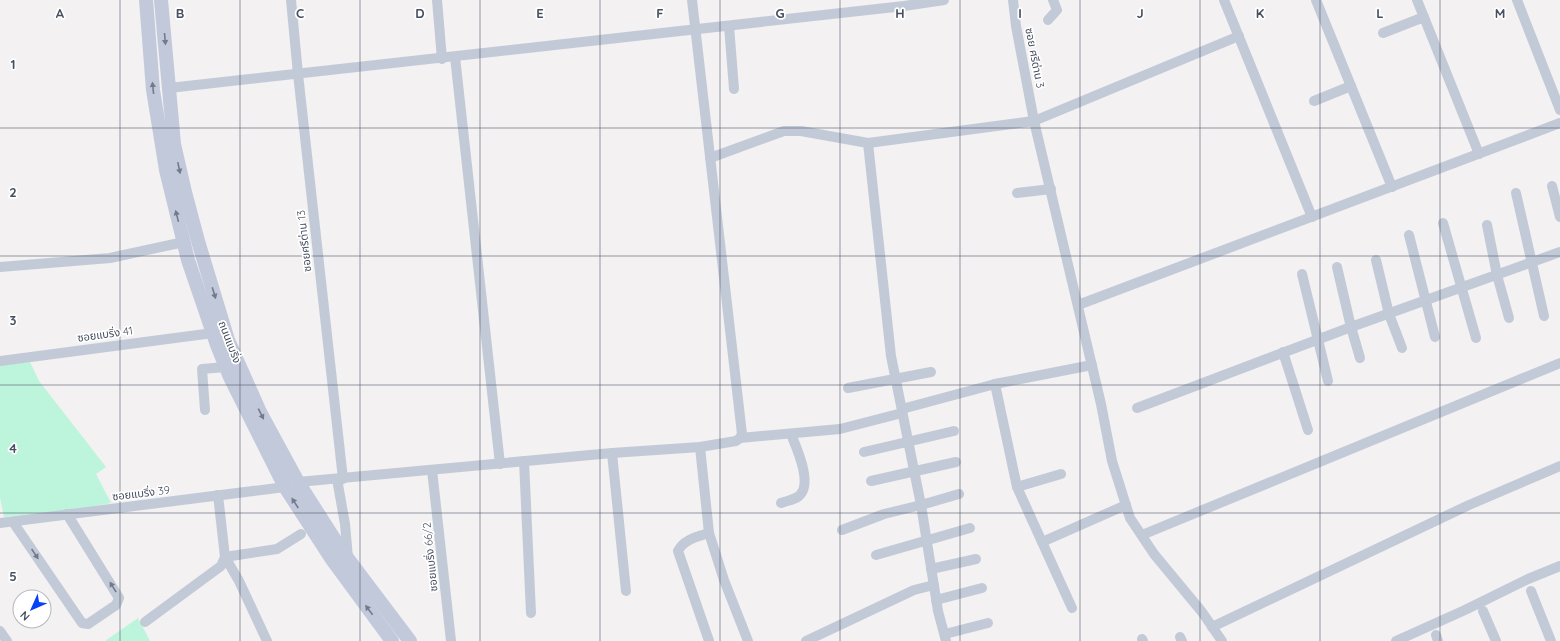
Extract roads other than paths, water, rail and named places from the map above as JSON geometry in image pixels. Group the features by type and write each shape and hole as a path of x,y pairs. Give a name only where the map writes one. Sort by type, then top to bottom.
{"main road":[{"name":"ถนนแบริ่ง","path":"146,0 153,90 166,170 188,260 226,367 249,417 291,484 331,558 392,641"},
{"name":"ถนนแบริ่ง","path":"161,0 174,144 198,241 228,340 291,484 410,641"}],"street":[{"name":"ซอยศรีด่าน 13","path":"291,0 348,559"},
{"path":"438,0 442,58"},
{"path":"692,0 742,434 740,438"},
{"path":"169,88 695,30 944,0"},
{"name":"ซอย ศรีด่าน 3","path":"1013,0 1016,26 1034,120 1102,404 1112,462 1130,518 1154,554 1202,612 1222,641"},
{"path":"1048,20 1057,10 1053,0"},
{"path":"1224,0 1312,217"},
{"path":"1316,0 1392,187"},
{"path":"1417,0 1479,154"},
{"path":"1517,0 1560,110"},
{"path":"1383,33 1424,17"},
{"path":"728,26 734,89"},
{"path":"710,158 784,131 801,132 868,143 1034,120 1238,36"},
{"path":"455,57 500,464"},
{"path":"1314,101 1352,86"},
{"path":"1078,305 1560,124"},
{"path":"868,143 891,356 921,506 936,600 945,638 988,623"},
{"path":"1552,186 1560,217"},
{"path":"1017,193 1051,189"},
{"path":"1516,193 1544,316"},
{"path":"1443,223 1476,338"},
{"path":"1487,225 1497,275 1509,318"},
{"path":"1409,235 1435,337"},
{"path":"0,267 110,258 184,242"},
{"path":"1137,408 1283,352 1560,252"},
{"path":"1376,260 1389,314 1402,348"},
{"path":"1338,267 1351,327 1360,358"},
{"path":"1302,274 1328,381"},
{"name":"ซอยแบริ่ง 41","path":"0,361 213,333"},
{"path":"1283,352 1308,430"},
{"path":"1142,535 1560,363"},
{"name":"ซอยแบริ่ง 39","path":"0,523 218,495 291,484 612,453 700,447 736,441 740,438 840,429 995,384 1092,365"},
{"path":"205,410 202,369 226,367"},
{"path":"848,388 931,372"},
{"path":"995,384 1017,487 1072,608"},
{"path":"864,452 954,431"},
{"path":"781,503 799,496 804,488 804,468 791,434"},
{"path":"700,447 709,532 724,580 748,641"},
{"path":"612,453 626,591"},
{"path":"524,461 531,613"},
{"path":"871,481 956,462"},
{"path":"1212,627 1469,505 1560,466"},
{"name":"ซอยแบริ่ง 66/2","path":"432,470 451,641"},
{"path":"1017,487 1060,474"},
{"path":"842,530 884,514 921,506 959,494"},
{"path":"218,495 225,557 239,581 267,641"},
{"path":"1042,542 1126,505"},
{"path":"13,522 82,623 88,624 116,605 119,598 67,514"},
{"path":"876,555 970,528"},
{"path":"709,532 688,540 681,545 678,551 709,641"},
{"path":"225,557 277,549 301,534"},
{"path":"145,622 214,573 221,566 225,557"},
{"path":"931,569 976,559"},
{"path":"1396,641 1465,610 1528,579 1560,566"},
{"path":"806,641 914,590 934,585"},
{"path":"936,600 982,588"},
{"path":"1531,591 1551,641"},
{"path":"1483,611 1496,641"},
{"path":"0,631 7,641"}]}
